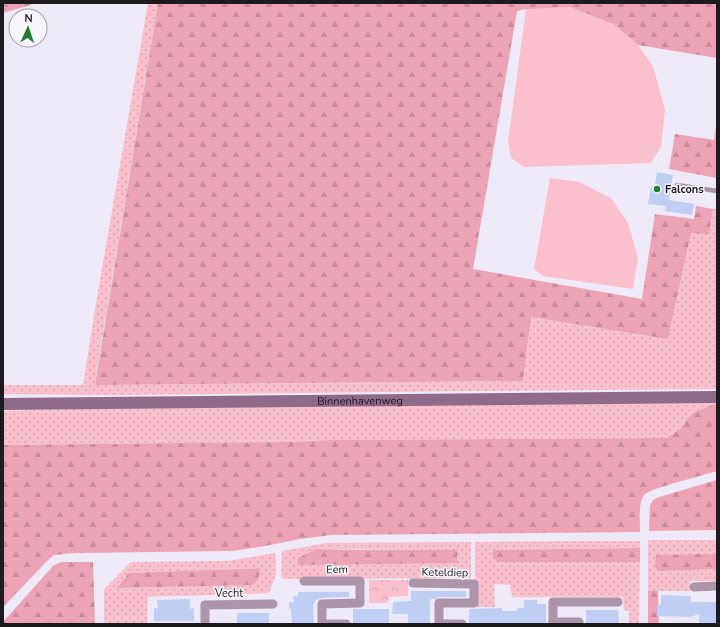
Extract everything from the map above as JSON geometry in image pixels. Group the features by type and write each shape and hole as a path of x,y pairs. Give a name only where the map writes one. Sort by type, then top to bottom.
{"street":[{"name":"Binnenhavenweg","path":"3,404 717,397"},
{"name":"Eem","path":"304,581 360,581 360,603 322,604 322,624 346,624"},
{"name":"Keteldiep","path":"413,583 474,584 474,603 439,603 439,624 462,624"},
{"path":"694,587 717,586"},
{"path":"579,622 553,623 553,602 618,602"},
{"name":"Vecht","path":"205,624 205,605 273,604"}],"lane":[{"path":"677,185 717,191"}],"green space":[{"path":"3,3 37,3 20,8 8,8 8,12 3,13"},
{"path":"148,3 158,3 95,385 523,381 531,317 668,339 691,233 708,233 713,209 717,209 717,389 115,395 3,394 3,385 83,385"},
{"path":"158,3 717,3 717,58 638,45 613,24 526,9 517,11 473,269 642,299 655,214 694,219 696,206 713,209 709,234 691,233 668,339 531,317 523,381 95,385"},
{"path":"570,7 613,24 638,45 653,66 665,110 661,147 651,163 524,167 511,158 508,142 526,9"},
{"path":"717,121 717,178 669,169 675,134 714,140"},
{"path":"550,178 580,182 612,199 628,223 638,258 633,289 543,276 534,269"},
{"path":"717,402 695,412 680,429 667,438 330,440 288,442 3,445 3,411"},
{"path":"717,403 717,471 667,485 644,495 640,508 640,532 331,535 232,551 76,553 54,555 3,607 3,445 288,442 330,440 667,438 680,429 695,412"},
{"path":"717,480 717,530 649,531 650,506 653,500"},
{"path":"648,540 717,540 717,554 704,555 660,571 717,569 717,581 690,581 690,591 648,591"},
{"path":"640,541 640,548 496,550 498,562 640,562 639,624 629,624 629,611 624,610 623,597 512,597 510,585 494,584 495,607 475,607 475,542"},
{"path":"471,542 471,578 284,579 281,577 282,551 326,543","holes":["316,549 457,550 457,563"]},
{"path":"640,548 640,562 498,562 492,555 496,550"},
{"path":"316,549 457,550 457,563 298,565 298,558"},
{"path":"274,553 276,556 276,575 269,593 148,597 147,624 104,624 104,589 131,562 228,561","holes":["260,568 256,581 251,585 117,588 129,573"]},
{"path":"717,554 717,569 660,571 657,570 655,566 656,555"},
{"path":"61,562 93,562 95,624 3,624 3,622 53,566"},
{"path":"260,568 258,578 252,585 117,588 129,573"},
{"path":"369,580 408,580 408,596 389,597 388,603 369,603"},
{"path":"648,591 658,591 659,624 648,624"}],"building":[{"path":"657,172 673,175 669,200 694,204 692,215 665,211 666,206 648,204 651,188 655,185"},
{"path":"411,591 466,591 466,597 439,597 430,599 430,624 408,624 408,614 392,614 393,602 411,601"},
{"path":"298,592 349,592 349,597 322,598 316,600 313,605 314,624 292,624 289,602 294,602 293,596 298,596"},
{"path":"661,595 691,596 691,602 716,602 717,623 699,623 699,614 690,617 657,616 657,605 661,605"},
{"path":"190,599 190,609 194,608 194,621 154,621 154,608 158,609 157,600"},
{"path":"524,600 537,600 537,604 546,604 546,624 469,624 469,609 502,608 502,611 517,611 517,608 524,608"},
{"path":"353,609 389,609 389,624 353,624"},
{"path":"586,610 618,610 619,624 586,624"},
{"path":"237,613 269,613 269,624 237,624"}],"place":[{"name":"Falcons","path":"657,189"}]}
